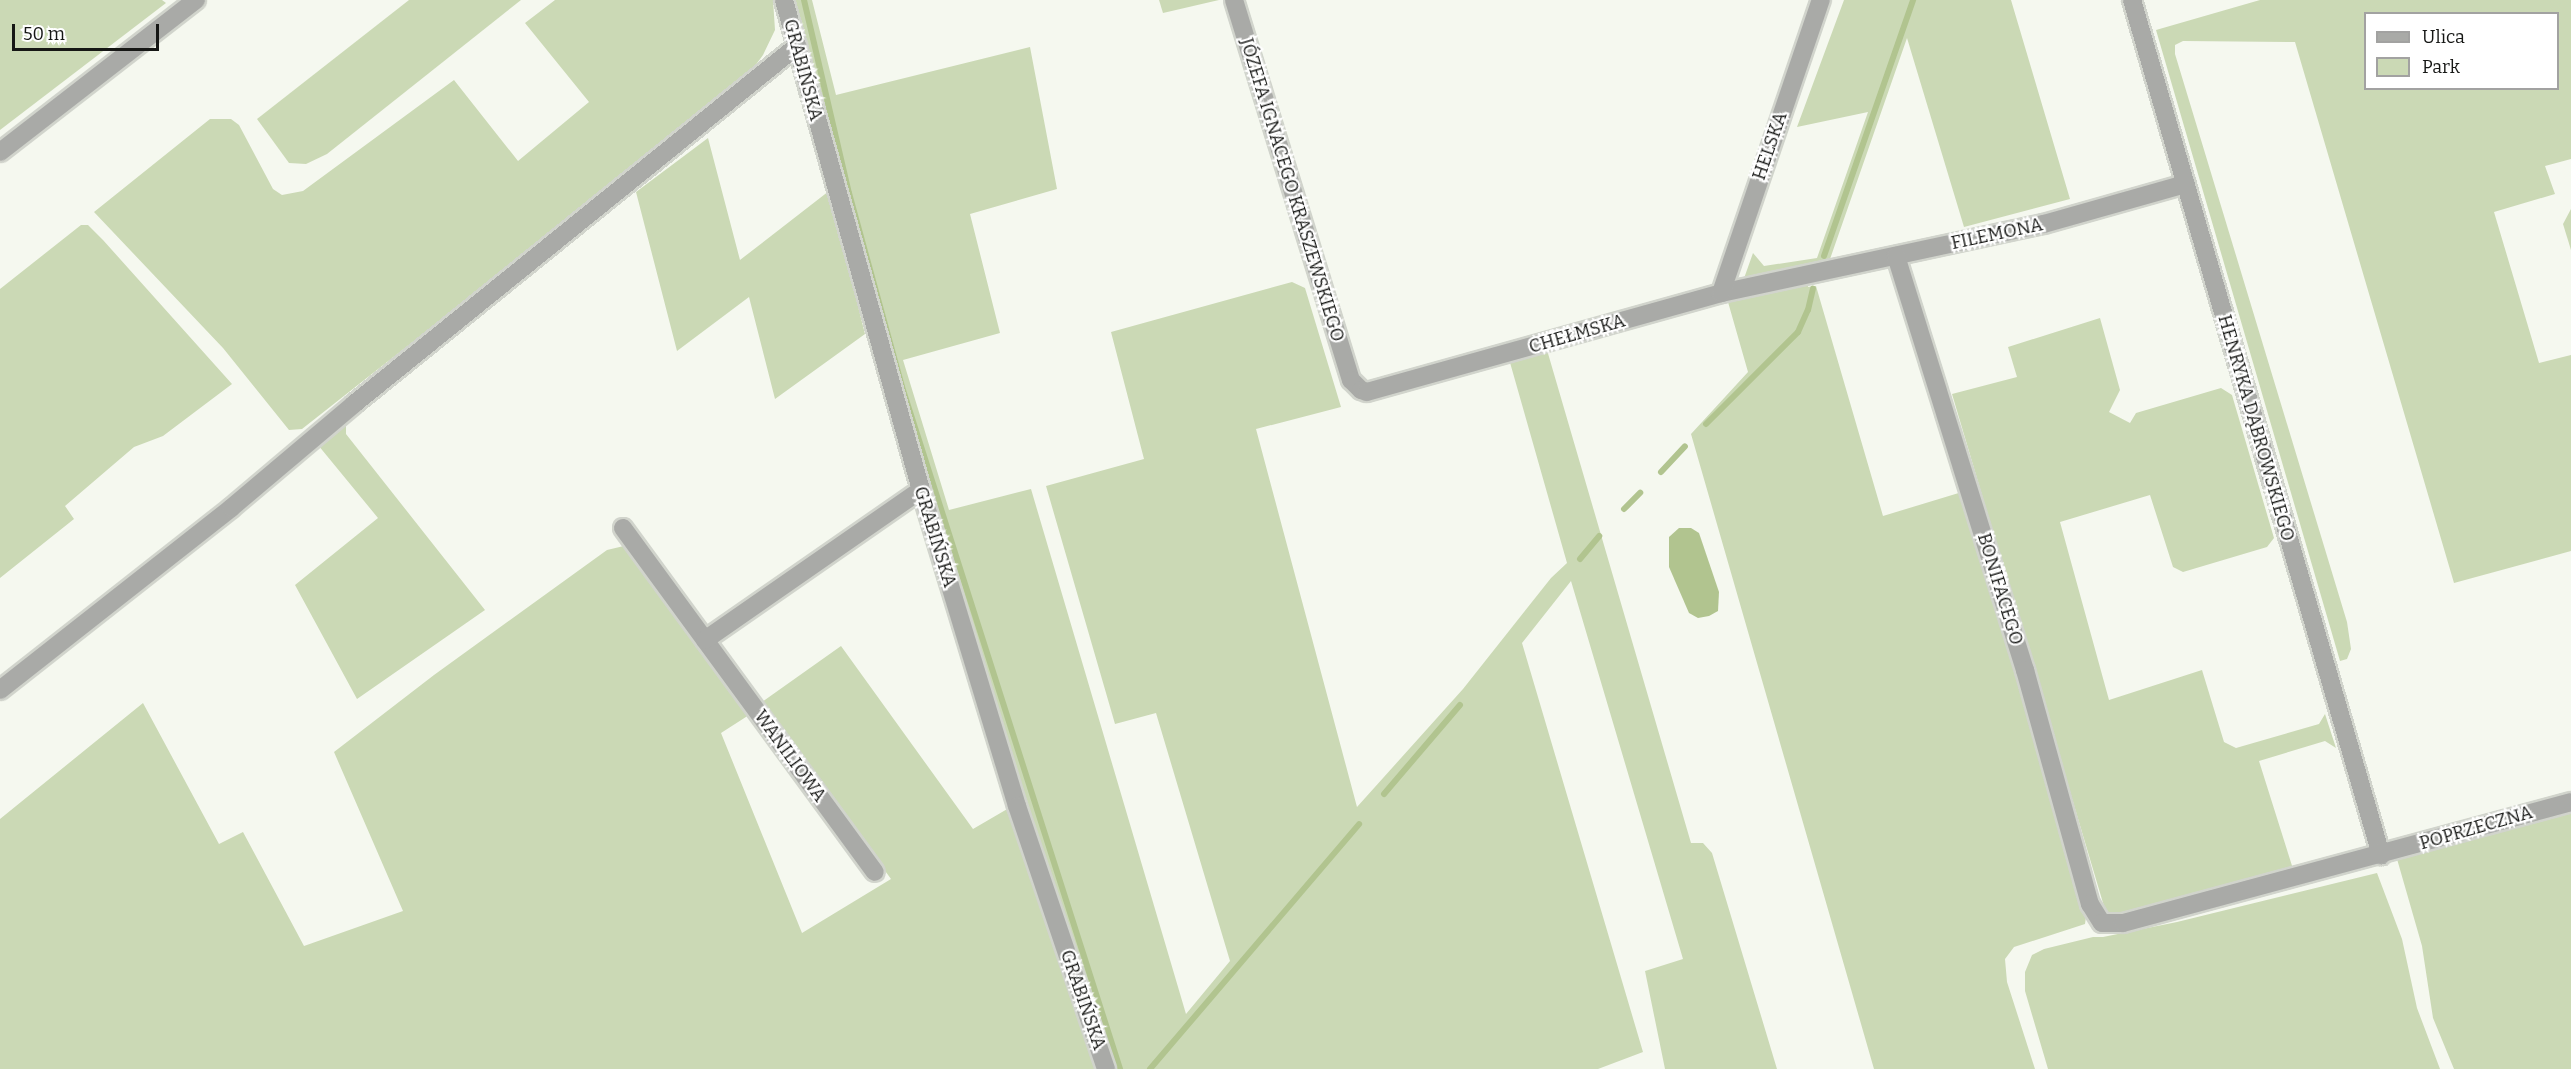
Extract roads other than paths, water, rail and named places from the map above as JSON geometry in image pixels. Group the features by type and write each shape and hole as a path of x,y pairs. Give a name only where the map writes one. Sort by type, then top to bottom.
{"street":[{"path":"0,152 196,0"},
{"name":"GRABIŃSKA","path":"784,0 921,490 1017,806 1106,1069"},
{"name":"JÓZEFA IGNACEGO KRASZEWSKIEGO","path":"1234,0 1352,380"},
{"name":"HELSKA","path":"1721,293 1821,0"},
{"name":"HENRYKA DĄBROWSKIEGO","path":"2132,0 2381,855"},
{"path":"0,690 231,508 354,404 797,46"},
{"name":"FILEMONA","path":"1808,276 2044,224 2185,184"},
{"name":"BONIFACEGO","path":"1896,256 2025,670 2090,904 2102,923"},
{"name":"CHEŁMSKA","path":"1352,380 1361,390 1367,392 1721,293 1808,276"},
{"path":"705,640 921,490"},
{"name":"WANILIOWA","path":"623,528 875,872"},
{"name":"POPRZECZNA","path":"2102,923 2123,923 2571,802"}],"waterway":[{"path":"804,0 849,193 902,387 1120,1069"},
{"path":"1824,256 1913,0"},
{"path":"1706,424 1798,332 1808,310 1813,289"},
{"path":"1661,472 1685,446"},
{"path":"1624,509 1640,493"},
{"path":"1580,559 1599,536"},
{"path":"1384,794 1460,705"},
{"path":"1150,1069 1359,824"}]}
